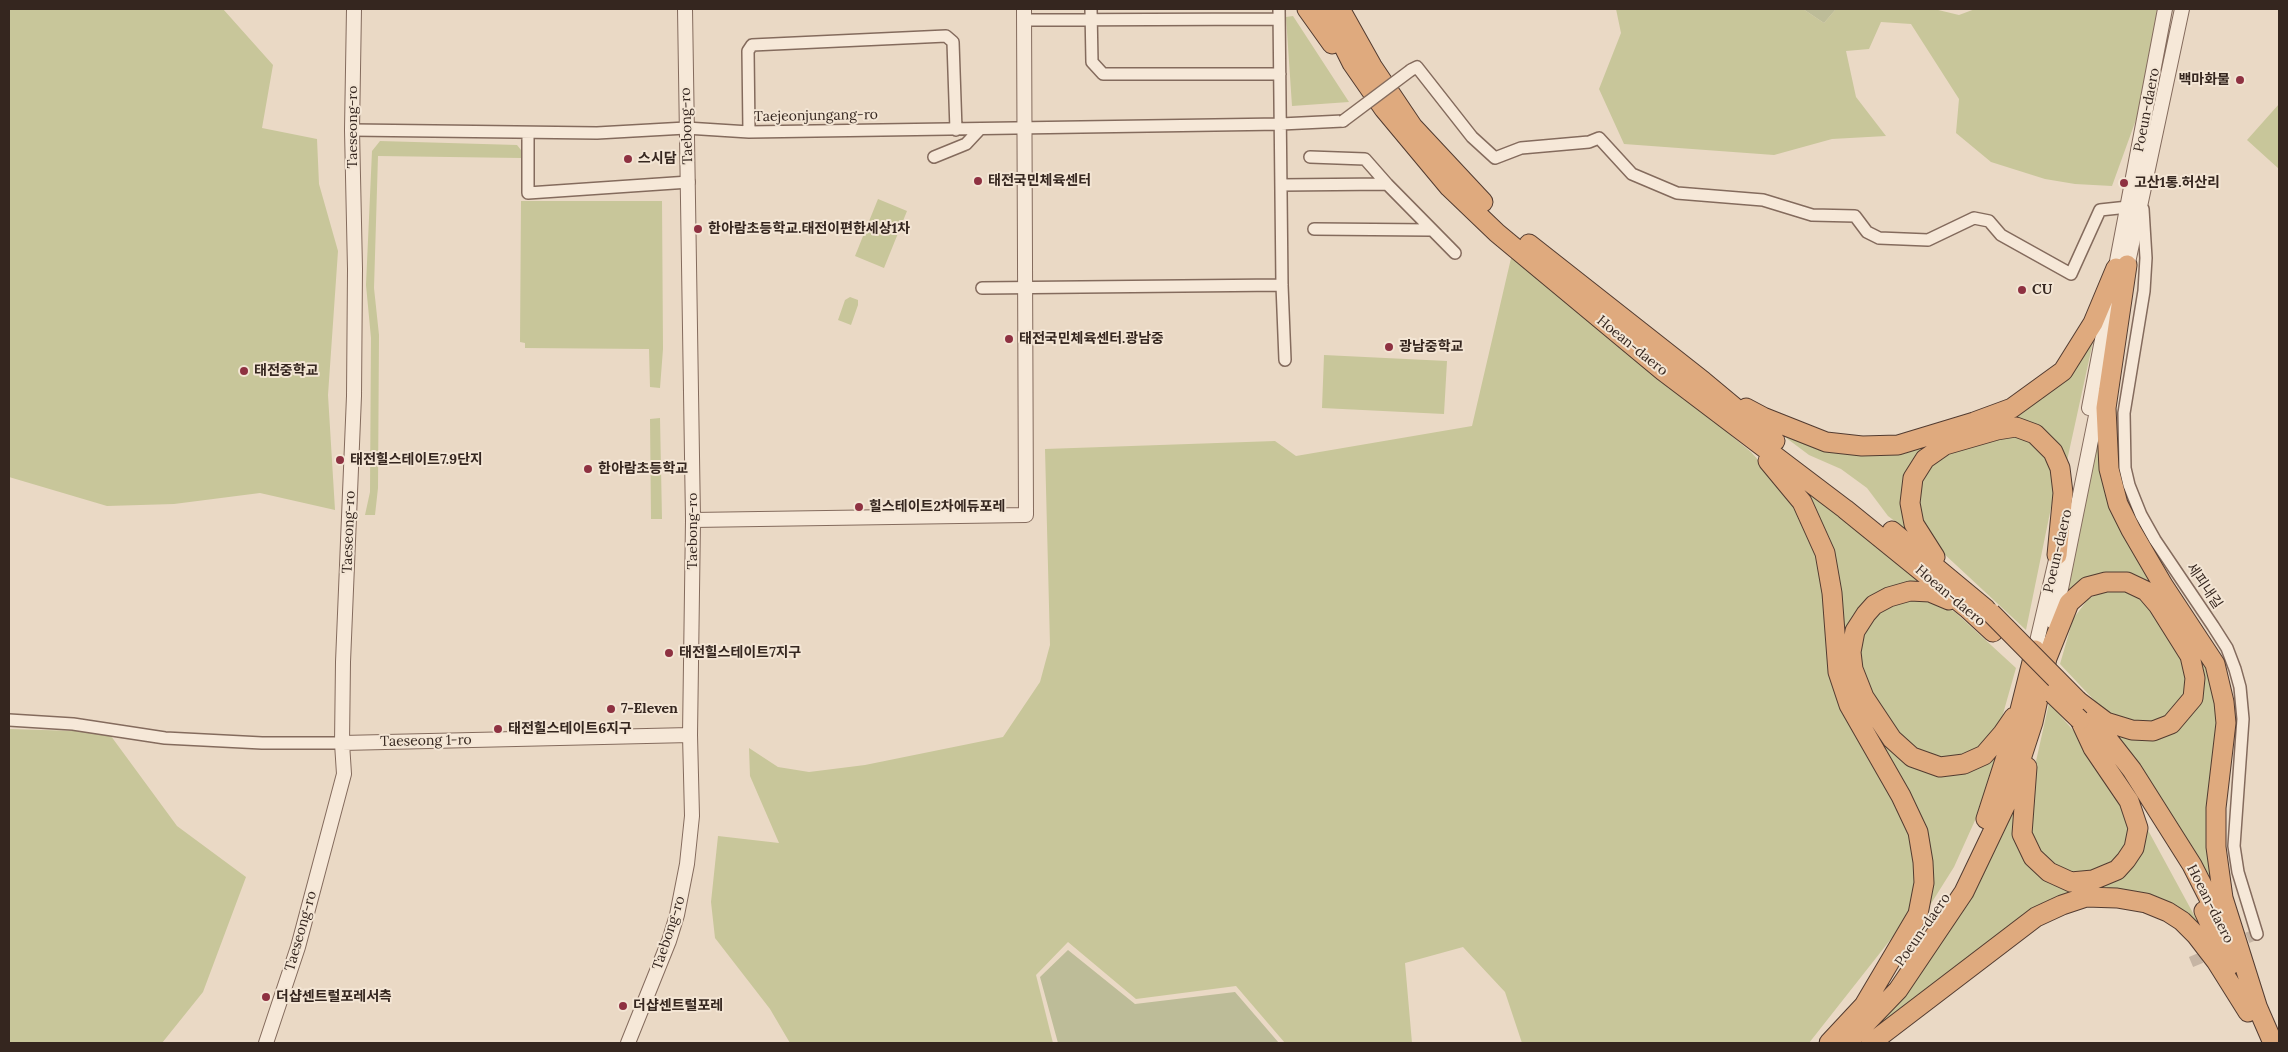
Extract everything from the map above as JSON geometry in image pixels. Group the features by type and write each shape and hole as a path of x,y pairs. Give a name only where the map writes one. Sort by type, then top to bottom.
{"highway":[{"path":"1307,9 1330,42 1352,63"},
{"name":"Hoean-daero","path":"1325,9 1352,63 1408,140 1449,187 1497,233 1641,353 1845,509 1967,608 2080,720 2122,772 2151,815 2190,881 2234,975 2273,1043"},
{"name":"Hoean-daero","path":"1340,9 1372,66 1413,128 1510,230 1963,587 2078,701 2132,770 2192,865 2226,931 2253,1011 2261,1043"},
{"path":"1350,9 1372,66"},
{"path":"1716,392 1763,417 1826,442 1862,446 1898,445 1934,436 2012,408 2062,371 2093,323 2122,266"},
{"path":"2122,266 2106,408 2110,470 2118,504 2130,530 2162,585 2215,664 2224,702 2226,723 2216,808 2216,847 2223,898 2253,1011"},
{"path":"1963,587 1928,549 1914,524 1910,503 1913,478 1925,459 1945,445 1997,430 2016,427 2035,434 2053,452 2060,468 2063,493 2057,555"},
{"path":"1746,435 1802,502 1825,553 1832,593 1838,672 1857,721 1901,796 1918,832 1923,862 1924,884 1918,914 1863,1007"},
{"path":"2041,654 2069,602 2086,587 2106,582 2127,582 2146,591 2158,605 2190,656 2192,664 2195,678 2193,698 2184,710 2171,724 2153,731 2132,730 2106,722 2078,701"},
{"path":"1967,608 1930,592 1910,591 1889,597 1874,605 1855,631 1851,652 1853,669 1864,697 1898,745 1912,757 1940,767 1964,764 1984,755 2003,733 2022,706"},
{"name":"Poeun-daero","path":"1828,1043 1863,1007 1923,934 1952,888 1974,847 1994,798 2022,706 2041,654"},
{"name":"Poeun-daero","path":"1847,1043 1898,990 1964,892 2007,802 2033,722 2041,654"},
{"path":"2033,722 2024,791 2022,834 2033,857 2049,872 2071,882 2093,880 2117,870 2134,848 2138,828 2129,801 2093,748 2080,720"},
{"path":"1871,1043 2036,917 2062,904 2086,897 2118,898 2146,903 2168,912 2182,921 2196,935 2253,1011"}],"street":[{"name":"Taeseong-ro","path":"266,1043 298,947 344,774 342,743 354,396 355,269 352,130 354,9"},
{"name":"Taebong-ro","path":"628,1043 669,941 683,890 692,816 690,735 693,520 685,9"},
{"name":"Poeun-daero","path":"2041,654 2122,266 2128,207 2165,9"},
{"name":"Poeun-daero","path":"2041,654 2057,555 2122,266 2142,198 2182,9"},
{"path":"693,520 1026,514 1024,288 1026,128 1024,14 1279,14 1282,285 1285,360"},
{"path":"1091,14 1092,62 1103,74 1280,74"},
{"path":"749,132 748,52 752,44 946,36 953,42 956,130"},
{"name":"Taejeonjungang-ro","path":"352,130 528,133 597,133 686,128 749,132 980,130 1343,121 1417,67 1472,137 1495,158 1521,148 1588,142 1599,138 1632,174 1677,193 1764,200 1812,215 1854,216 1867,232 1878,238 1928,240 1974,218 1989,221 2001,235 2071,274 2100,210 2128,207"},
{"path":"934,157 966,144 980,130"},
{"path":"528,133 528,193 689,182"},
{"path":"1310,157 1366,159 1387,184 1455,253"},
{"path":"1281,185 1387,184"},
{"name":"세피내길","path":"2142,198 2146,258 2144,292 2124,413 2125,468 2129,485 2146,523 2214,626 2227,648 2235,669 2240,687 2243,719 2234,846 2238,872 2256,934"},
{"path":"1314,229 1431,230"},
{"path":"982,288 1282,285"},
{"path":"9,720 72,724 165,738 262,743 342,743"},
{"name":"Taeseong 1-ro","path":"342,743 690,735"}],"shaded area":[{"path":"9,9 223,9 273,65 262,128 317,139 319,184 338,251 328,395 335,510 260,493 174,504 107,506 9,477"},
{"path":"1616,9 1803,9 1824,23 1836,9 1934,9 1959,15 1975,9 2157,9 2146,92 2112,186 2075,184 2045,179 1991,162 1956,133 1959,99 1911,24 1881,22 1869,49 1846,51 1856,97 1886,136 1832,139 1774,155 1624,144 1599,89 1621,33"},
{"path":"1293,16 1349,102 1292,106 1286,17"},
{"path":"2279,104 2279,169 2247,140"},
{"path":"380,141 517,145 521,150 521,158 378,156 374,288 379,335 378,488 375,515 365,515 370,492 371,338 366,285 372,151"},
{"path":"878,199 907,211 884,268 855,256"},
{"path":"521,201 662,201 663,349 660,388 650,387 649,349 525,348 525,343 520,342"},
{"path":"1512,254 1751,452 1787,492 1806,525 1821,568 1830,670 1842,712 1884,782 1910,832 1917,863 1917,896 1902,925 1809,1043 1522,1043 1505,992 1463,947 1405,963 1412,1043 1285,1043 1236,986 1136,999 1068,942 1036,975 1053,1043 790,1043 770,1009 715,938 711,902 718,836 779,843 750,776 749,748 778,767 809,772 865,765 1003,737 1040,682 1050,645 1045,449 1275,441 1296,456 1472,426"},
{"path":"850,297 858,300 851,325 838,320 845,300"},
{"path":"2096,328 2065,470 2010,423 1906,472 1913,535 1888,516 1867,488 1841,469 1809,455 1781,434 1831,447 1996,420"},
{"path":"1324,355 1447,361 1444,414 1322,408"},
{"path":"660,418 662,519 651,519 650,419"},
{"path":"2014,431 2046,449 2055,488 2026,630 1927,538 1918,521 1918,484 1929,464 1947,451"},
{"path":"2099,436 2106,476 2205,661 2221,715 2224,914 2109,730 2153,735 2203,675 2145,584 2067,595"},
{"path":"1795,482 1932,587 1852,623 1876,730 1956,772 1977,769 2005,746 1981,807 1954,867 1927,910 1932,859 1918,815 1851,687 1842,622 1839,576 1830,539 1811,502"},
{"path":"2104,591 2124,591 2141,597 2153,610 2181,655 2187,679 2182,699 2172,712 2153,722 2142,724 2110,717 2060,664 2073,619 2088,599"},
{"path":"1930,597 1955,612 2016,668 2001,721 1978,750 1954,760 1935,760 1899,739 1875,700 1860,661 1861,639 1873,619 1885,608 1908,599"},
{"path":"2049,703 2080,738 2115,787 2133,839 2115,866 2083,877 2053,868 2027,834 2026,806"},
{"path":"9,729 108,732 177,826 246,877 203,992 162,1043 9,1043"},
{"path":"2014,797 2020,834 2049,878 2112,880 2143,821 2206,937 2186,918 2071,895 1867,1038 1930,960 1963,907"}],"green space":[{"path":"1803,9 1836,9 1824,23"},
{"path":"1068,950 1135,1004 1235,992 1279,1043 1058,1043 1040,977"}],"tunnel":[{"path":"2232,944 2257,934"},
{"path":"2191,962 2215,952"}],"place":[{"name":"백마화물","path":"2240,80"},
{"name":"스시담","path":"628,159"},
{"name":"태전국민체육센터","path":"978,181"},
{"name":"고산1통.허산리","path":"2124,183"},
{"name":"한아람초등학교.태전이편한세상1차","path":"698,229"},
{"name":"CU","path":"2022,290"},
{"name":"태전국민체육센터.광남중","path":"1009,339"},
{"name":"광남중학교","path":"1389,347"},
{"name":"태전중학교","path":"244,371"},
{"name":"태전힐스테이트7.9단지","path":"340,460"},
{"name":"한아람초등학교","path":"588,469"},
{"name":"힐스테이트2차에듀포레","path":"859,507"},
{"name":"태전힐스테이트7지구","path":"669,653"},
{"name":"7-Eleven","path":"611,709"},
{"name":"태전힐스테이트6지구","path":"498,729"},
{"name":"더샵센트럴포레서측","path":"266,997"},
{"name":"더샵센트럴포레","path":"623,1006"}]}
